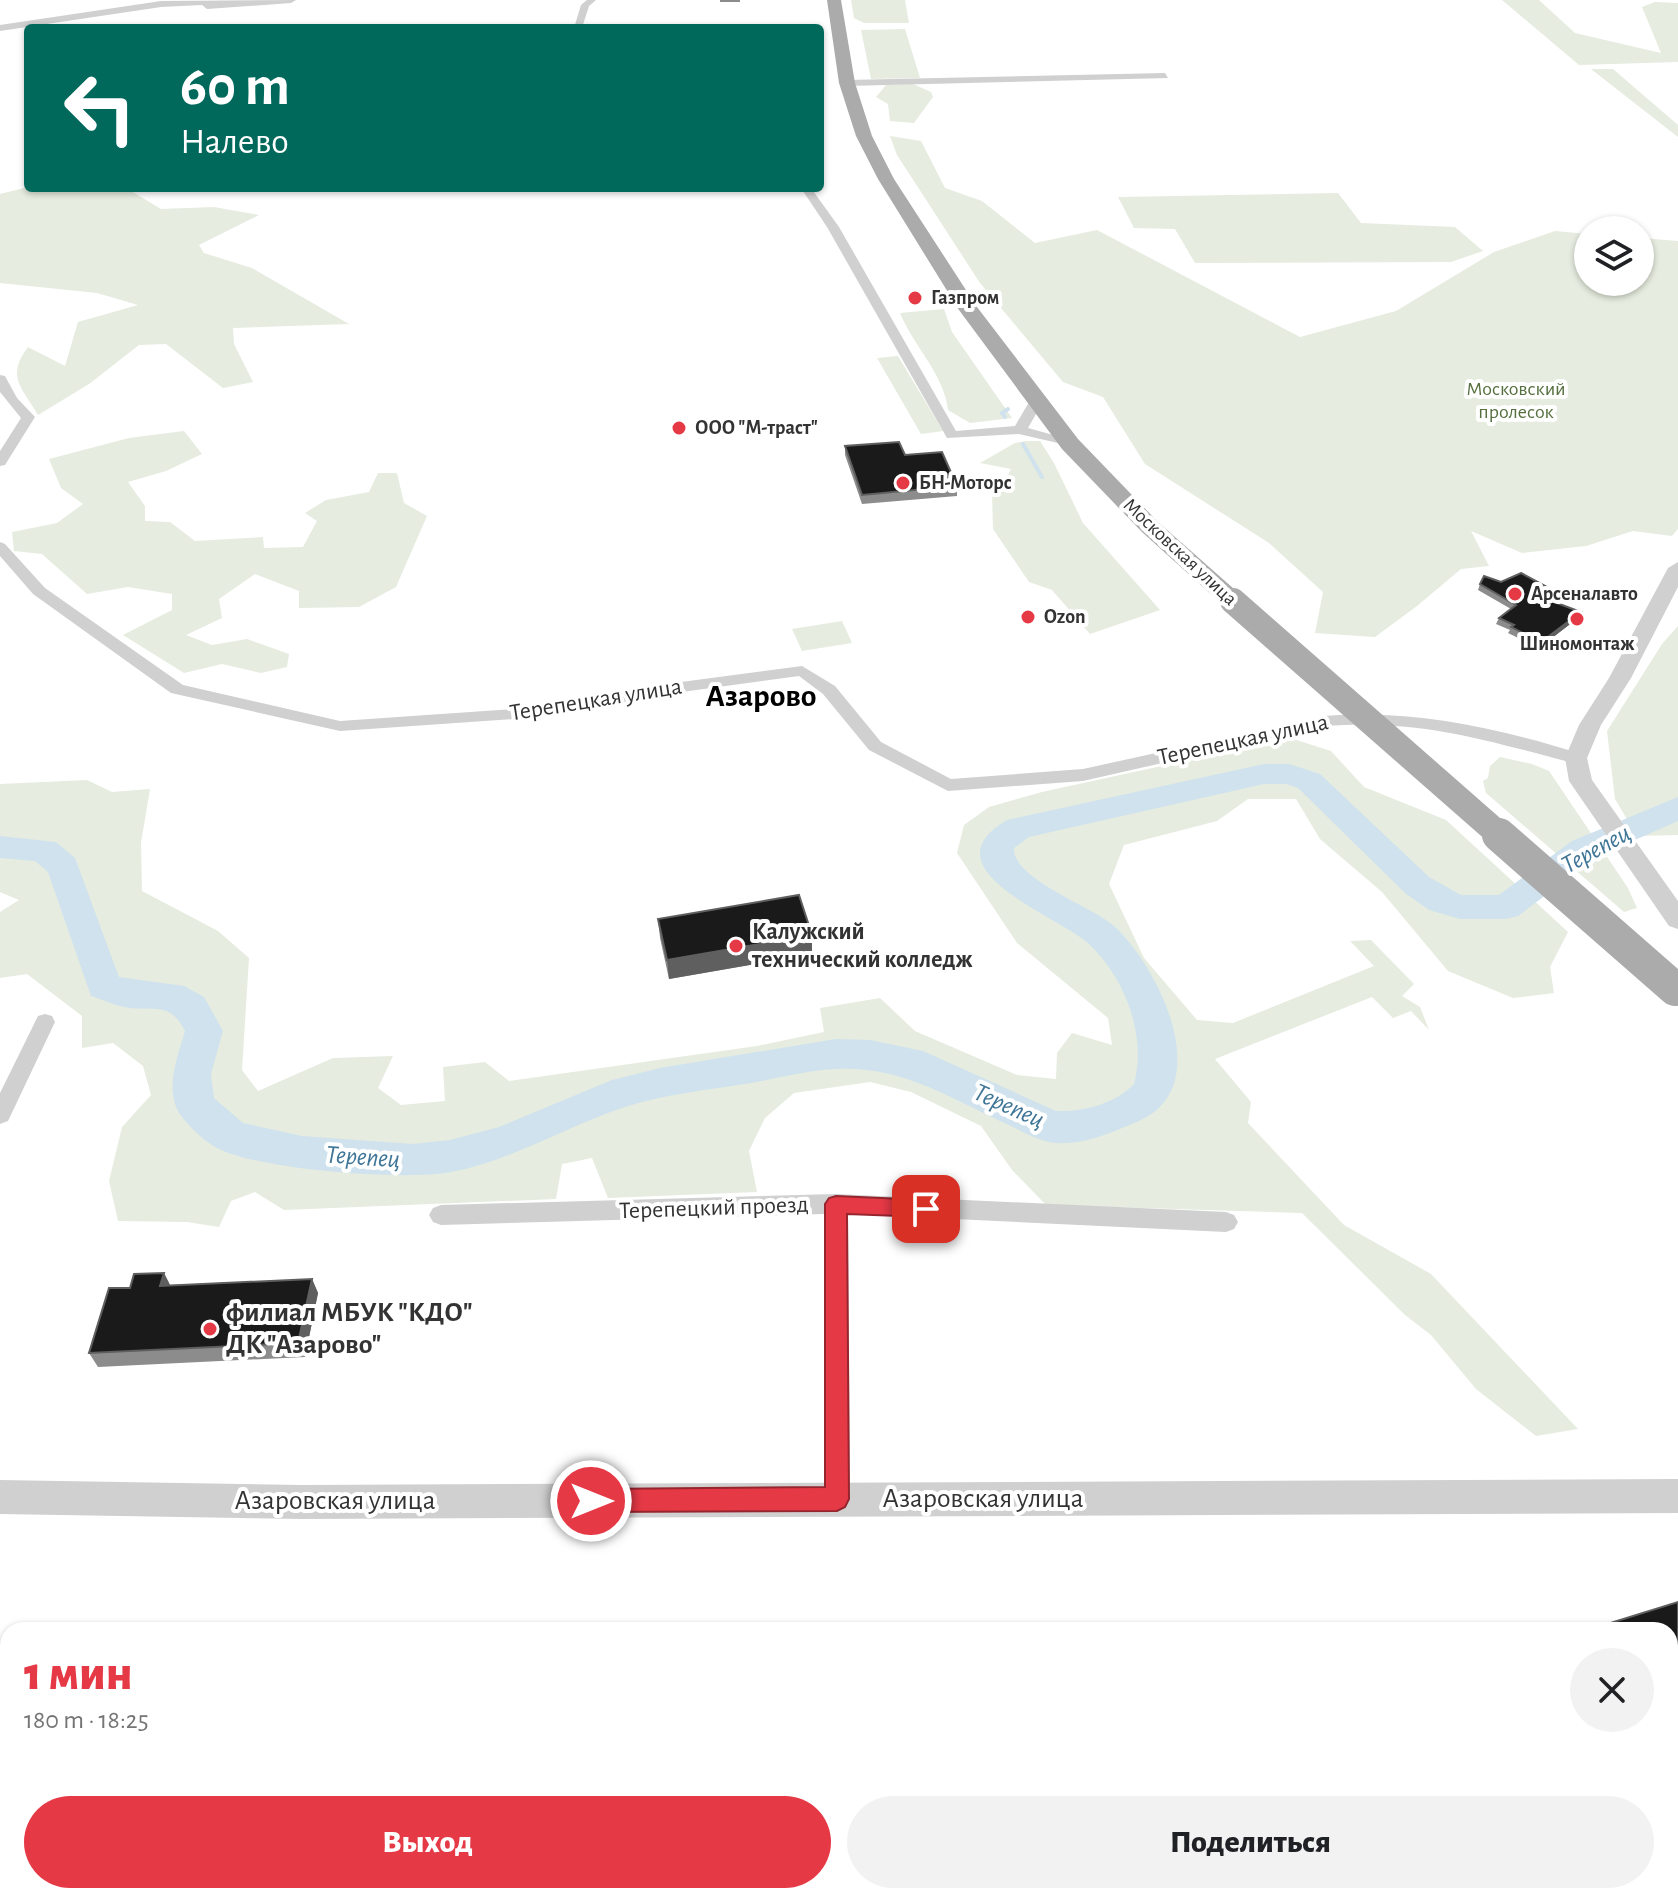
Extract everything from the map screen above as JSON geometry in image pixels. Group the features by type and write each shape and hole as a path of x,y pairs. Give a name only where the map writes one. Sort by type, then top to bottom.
{"main road":[{"name":"Московская улица","path":"834,0 847,83 864,136 886,179 969,310 1070,444 1150,527 1677,990"}],"street":[{"path":"27,24 161,4 224,0"},
{"path":"161,4 172,8 291,0"},
{"path":"579,24 585,5 592,0"},
{"path":"0,28 24,24"},
{"path":"847,83 1165,76"},
{"path":"809,192 837,235 952,435 1019,430 1070,444"},
{"path":"0,379 11,400 28,417 0,462"},
{"path":"1019,430 1028,420 1037,400"},
{"name":"Терепецкая улица","path":"0,547 39,591 177,689 340,726 557,711 597,705 636,693 802,671 829,690 875,746 948,785 1083,775 1325,721 1364,717 1478,728 1578,770"},
{"path":"1678,568 1620,678 1590,725 1578,770 1645,876 1678,920"},
{"path":"0,1115 45,1022"},
{"path":"836,1204 837,1499"},
{"name":"Терепецкий проезд","path":"441,1215 836,1204 1226,1222"},
{"name":"Азаровская улица","path":"0,1497 302,1502 1678,1496"}],"green space":[{"path":"851,0 905,0 909,23 864,23 854,18"},
{"path":"1502,0 1539,0 1575,33 1661,53 1642,7 1655,2 1678,3 1678,62 1579,65"},
{"path":"905,29 920,78 871,79 861,30"},
{"path":"1591,69 1613,69 1678,125 1678,137"},
{"path":"913,84 931,92 933,97 914,123 890,121 888,104 876,97 886,85"},
{"name":"Московский пролесок","path":"890,136 921,141 945,188 982,201 1035,243 1097,230 1300,337 1396,311 1494,252 1555,231 1574,233 1574,296 1654,296 1654,239 1678,241 1678,529 1672,536 1633,531 1586,546 1522,553 1471,531 1489,566 1461,569 1375,637 1315,633 1323,592 1269,543 1145,464 1103,397 1063,382 980,283 897,155"},
{"path":"24,188 24,192 133,192 161,209 214,207 259,215 199,245 204,253 252,268 349,324 233,328 234,344 253,382 223,388 166,344 139,345 89,384 38,415 18,381 18,366 28,347 65,366 78,322 138,305 97,293 0,283 0,194"},
{"path":"1338,193 1361,223 1455,227 1483,251 1451,262 1195,263 1175,229 1134,228 1118,197"},
{"path":"944,309 952,332 1012,418 970,423 948,410 941,384 900,313"},
{"path":"898,356 943,431 921,434 877,358"},
{"path":"184,431 202,454 166,471 128,482 145,506 145,521 170,522 195,541 263,537 264,548 303,547 317,521 305,513 326,500 369,492 378,473 397,473 404,503 427,516 396,587 359,607 299,608 299,591 255,574 219,599 222,618 186,635 212,645 247,639 289,654 287,667 261,673 222,664 184,673 123,635 172,610 172,594 128,587 87,594 42,554 14,551 12,532 57,523 83,504 61,488 49,459 129,438"},
{"path":"1040,441 1083,523 1160,610 1090,634 1052,590 1029,582 993,529 992,491 1003,485 1011,469 980,463 1015,443"},
{"path":"842,621 852,643 802,651 792,629"},
{"path":"1678,626 1678,835 1637,836 1615,799 1607,731 1662,644"},
{"path":"1290,738 1331,751 1364,787 1446,820 1568,932 1550,967 1554,993 1513,998 1448,971 1382,892 1320,839 1296,799 1248,799 1217,821 1124,845 1109,884 1144,958 1197,1020 1233,1023 1374,966 1350,941 1371,940 1414,984 1402,996 1420,1007 1429,1030 1411,1011 1393,1018 1372,997 1215,1059 1251,1102 1248,1123 1344,1225 1431,1274 1578,1429 1536,1436 1476,1389 1431,1335 1405,1315 1302,1213 1046,1205 1012,1170 981,1126 911,1092 870,1082 794,1093 765,1118 749,1151 757,1192 608,1198 592,1158 562,1164 556,1199 284,1210 255,1192 231,1201 219,1227 187,1222 118,1221 109,1181 122,1127 151,1095 143,1066 113,1043 82,1048 82,1016 27,974 0,978 0,912 19,900 0,892 0,784 87,780 112,792 150,789 141,843 142,891 218,931 249,958 242,1070 258,1091 333,1058 393,1056 378,1088 401,1105 445,1101 443,1067 485,1062 509,1081 757,1046 824,1032 820,1008 880,998 915,1031 1017,1075 1056,1079 1057,1053 1072,1033 1112,1045 1108,1018 1017,943 957,853 964,825 989,807 1042,792"},
{"path":"1500,757 1549,771 1628,888 1637,908 1624,912 1486,793 1483,781 1488,778 1490,766"}],"building":[{"name":"БН-Моторс","path":"899,442 905,455 942,452 957,486 862,495 845,446"},
{"path":"1521,573 1547,587 1533,594 1581,612 1541,642 1499,618 1516,605 1480,584 1484,576 1501,582"},
{"path":"799,895 812,935 667,960 658,919"},
{"name":"филиал МБУК \"КДО\" ДК \"Азарово\"","path":"164,1273 160,1286 312,1279 298,1343 89,1353 109,1288 130,1288 134,1274"},
{"path":"1678,1602 1678,1622 1614,1622"}],"waterway":[{"path":"1005,417 1002,413 1008,409"},
{"path":"1023,444 1042,477"},
{"name":"Терепец","path":"0,847 44,850 63,866 104,986 127,994 171,996 191,1007 204,1031 192,1074 195,1105 231,1137 302,1152 413,1160 450,1156 507,1141 612,1095 660,1083 836,1054 909,1061 1052,1127 1094,1122 1134,1106 1150,1093 1157,1069 1154,1028 1142,993 1123,961 1101,935 1024,887 1001,866 996,854 998,845 1019,828 1264,774 1289,774 1309,781 1417,885 1441,901 1460,907 1506,907 1584,849 1678,808"}],"place":[{"name":"Газпром","path":"915,298"},
{"name":"ООО \"М-траст\"","path":"679,428"},
{"name":"БН-Моторс","path":"903,483"},
{"name":"Арсеналавто","path":"1515,594"},
{"name":"Ozon","path":"1028,617"},
{"name":"Шиномонтаж","path":"1577,619"},
{"name":"Калужский технический колледж","path":"736,946"},
{"name":"филиал МБУК \"КДО\" ДК \"Азарово\"","path":"210,1329"}],"district":[{"name":"Азарово","path":"761,696"}],"route":[{"path":"591,1501 837,1499 836,1204 926,1209"}]}
